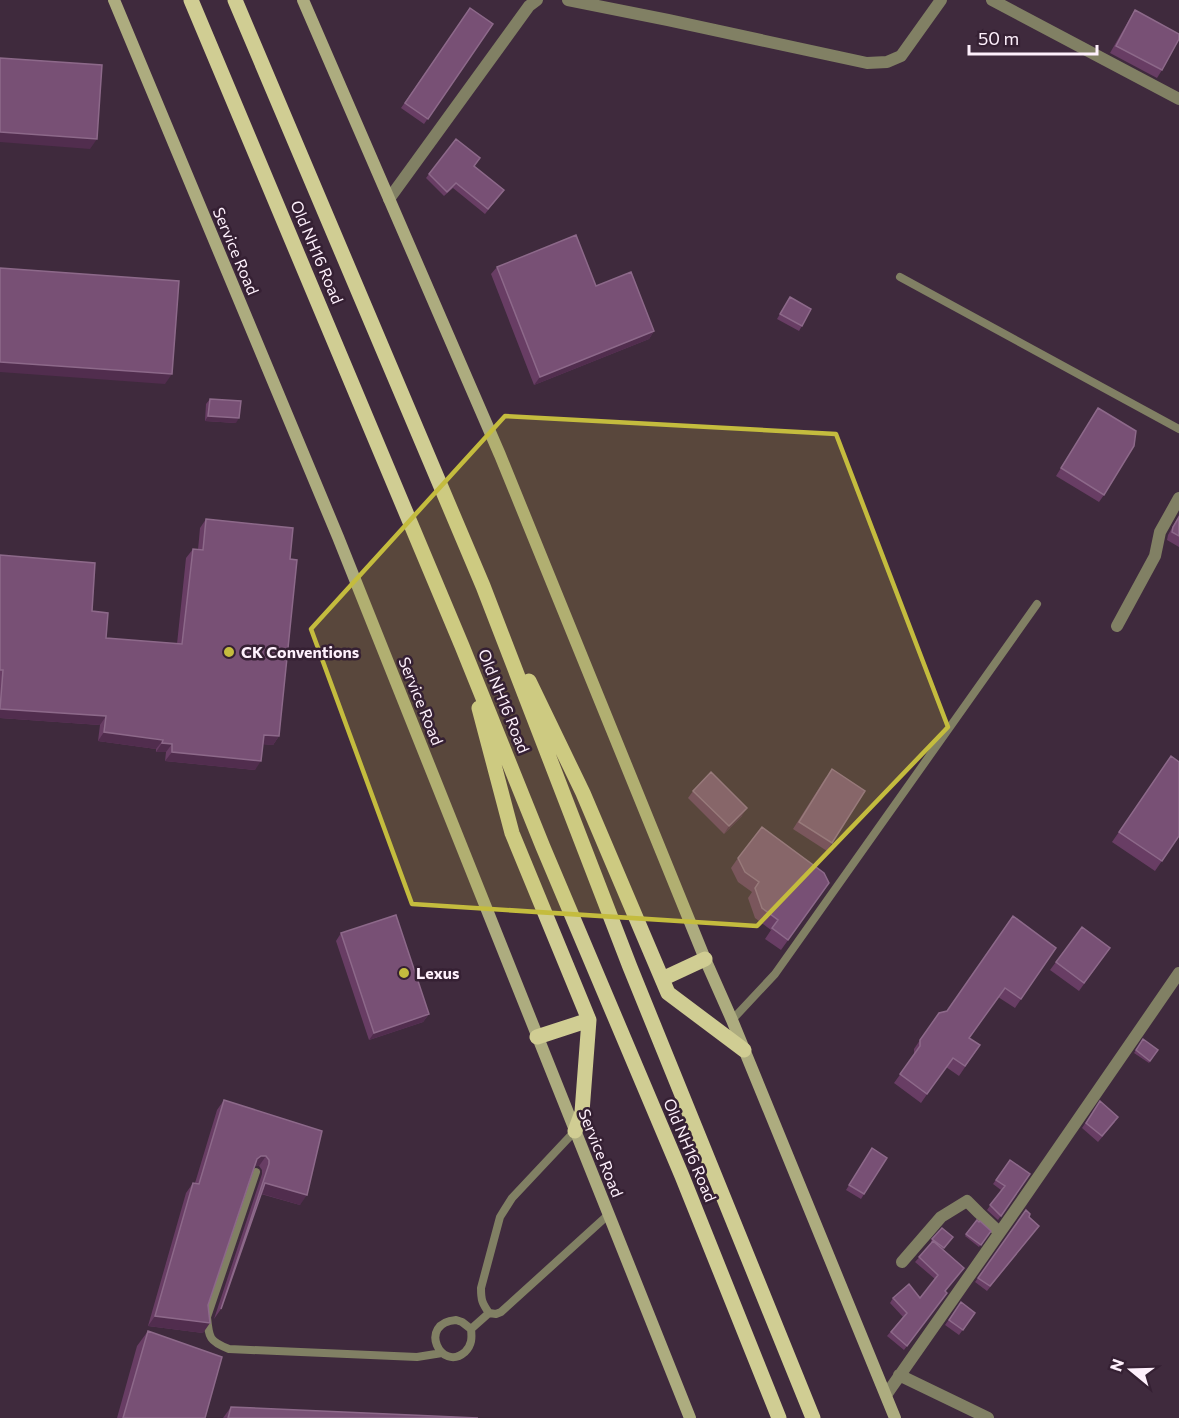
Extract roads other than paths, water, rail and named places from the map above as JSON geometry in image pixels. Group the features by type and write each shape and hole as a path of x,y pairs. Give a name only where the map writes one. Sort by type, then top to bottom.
{"main road":[{"name":"Old NH16 Road","path":"191,0 687,1187 779,1418"},
{"name":"Old NH16 Road","path":"235,0 483,586 630,967 813,1418"},
{"path":"483,586 583,793 668,993 744,1050"},
{"path":"462,646 512,833 589,1020 582,1112 575,1131"},
{"path":"662,979 705,959"},
{"path":"537,1037 589,1020"}],"street":[{"name":"Service Road","path":"114,0 338,537 690,1418"},
{"path":"303,0 500,455 895,1418"},
{"path":"389,199 530,6 537,0"},
{"path":"568,0 867,63 887,62 901,56 941,0"},
{"path":"992,0 1179,99"},
{"path":"1117,626 1155,556 1160,532 1179,498"},
{"path":"886,1395 1179,973"},
{"path":"902,1262 941,1217 967,1201 999,1232"},
{"path":"899,1375 988,1418"}],"lane":[{"path":"900,278 1179,429"},
{"path":"732,1020 776,974 1036,604"},
{"path":"489,1313 481,1299 481,1288 501,1217 512,1198 575,1131"},
{"path":"256,1172 207,1317 209,1334 215,1344 229,1349 417,1358 442,1353"},
{"path":"471,1329 489,1313 501,1312 608,1215"},
{"path":"456,1320 471,1329 470,1347 463,1354 456,1357 442,1353 435,1340 441,1324 456,1320"}],"place":[{"name":"CK Conventions","path":"229,652"},
{"name":"Lexus","path":"404,973"}]}
